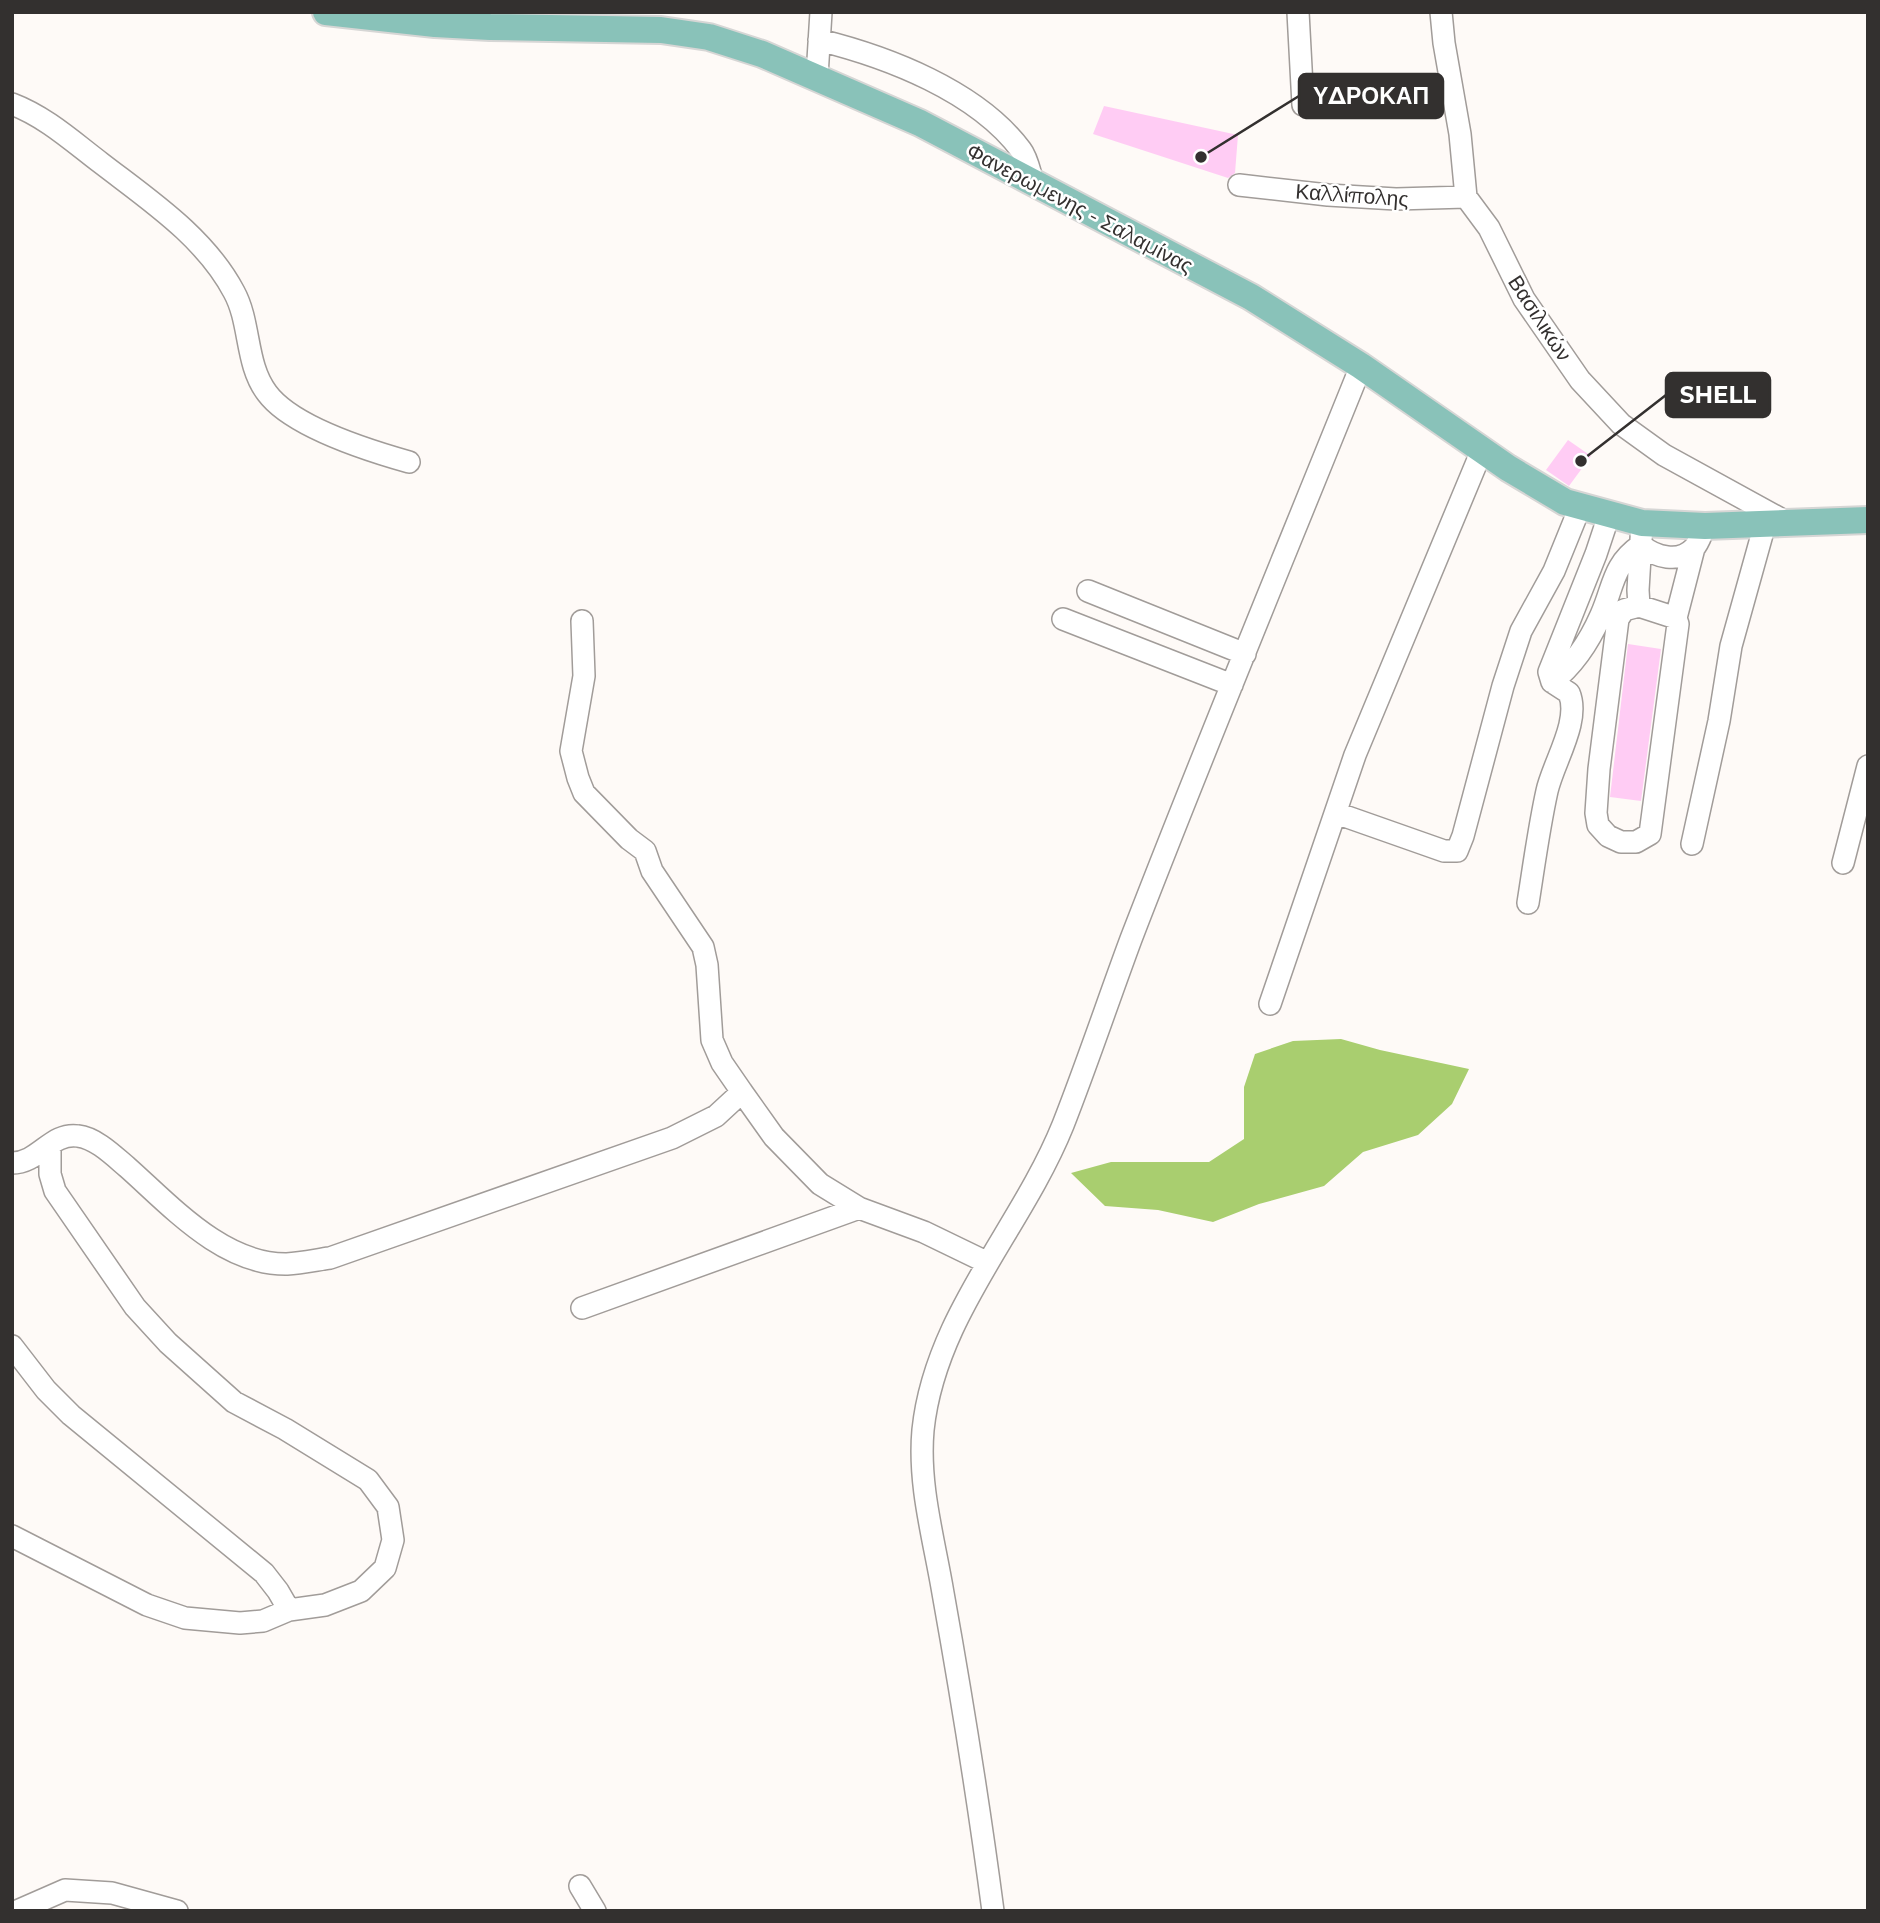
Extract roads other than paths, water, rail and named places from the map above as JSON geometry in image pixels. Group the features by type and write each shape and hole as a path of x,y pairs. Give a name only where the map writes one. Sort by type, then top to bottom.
{"main road":[{"name":"Φανερωμενης - Σαλαμίνας","path":"326,12 490,27 661,30 709,37 762,54 920,123 1251,297 1361,366 1482,450 1565,502 1609,515 1642,534 1699,537 1777,524 1868,520"}],"street":[{"path":"817,76 821,12"},
{"path":"1298,12 1303,105"},
{"path":"1441,12 1461,134 1466,197"},
{"path":"819,40 888,61 929,80 985,112 1023,152 1034,185"},
{"path":"12,104 50,123 144,196 187,232 213,261 234,291 242,310 256,371 267,394 297,419 372,452 410,462"},
{"name":"Καλλίπολης","path":"1239,185 1396,200 1466,197"},
{"name":"Βασιλικών","path":"1466,197 1489,228 1524,299 1599,403 1621,424 1664,455 1777,524"},
{"path":"993,1911 924,1487 924,1426 934,1378 950,1334 986,1262 1031,1190 1061,1129 1130,942 1361,366"},
{"path":"1270,1004 1355,755 1482,450"},
{"path":"1336,813 1444,851 1457,851 1521,631 1554,571 1580,507"},
{"path":"1528,903 1547,788 1560,759 1573,706 1569,693 1552,682 1549,673 1609,515"},
{"path":"1692,844 1719,721 1731,646 1777,524"},
{"path":"1552,682 1576,659 1600,616 1617,570 1642,534"},
{"path":"1639,606 1642,534"},
{"path":"1676,618 1639,606 1625,610 1618,619 1595,813 1598,825 1608,836 1621,842 1636,842 1650,834 1678,624 1676,618 1699,537"},
{"path":"1088,591 1245,654"},
{"path":"1063,619 1232,685"},
{"path":"582,621 584,676 571,751 578,778 584,793 629,839 645,851 652,872 702,947 707,965 712,1040 722,1063 774,1137 820,1184 859,1208 924,1232 986,1262"},
{"path":"1843,863 1868,766"},
{"path":"12,1163 30,1161 62,1136 87,1137 113,1155 203,1232 241,1254 267,1262 288,1264 330,1258 672,1138 716,1115 743,1092"},
{"path":"12,1536 147,1605 185,1618 240,1623 263,1621 289,1610 325,1605 360,1591 385,1568 393,1540 388,1507 368,1480 285,1429 234,1402 168,1343 135,1307 55,1191 50,1174 50,1145"},
{"path":"582,1308 859,1208"},
{"path":"12,1346 46,1390 71,1415 264,1573 289,1610"},
{"path":"580,1886 595,1911"},
{"path":"17,1911 65,1890 112,1894 177,1911"}],"place":[{"name":"ΥΔΡΟΚΑΠ","path":"1201,157"},
{"name":"SHELL","path":"1581,461"}]}
